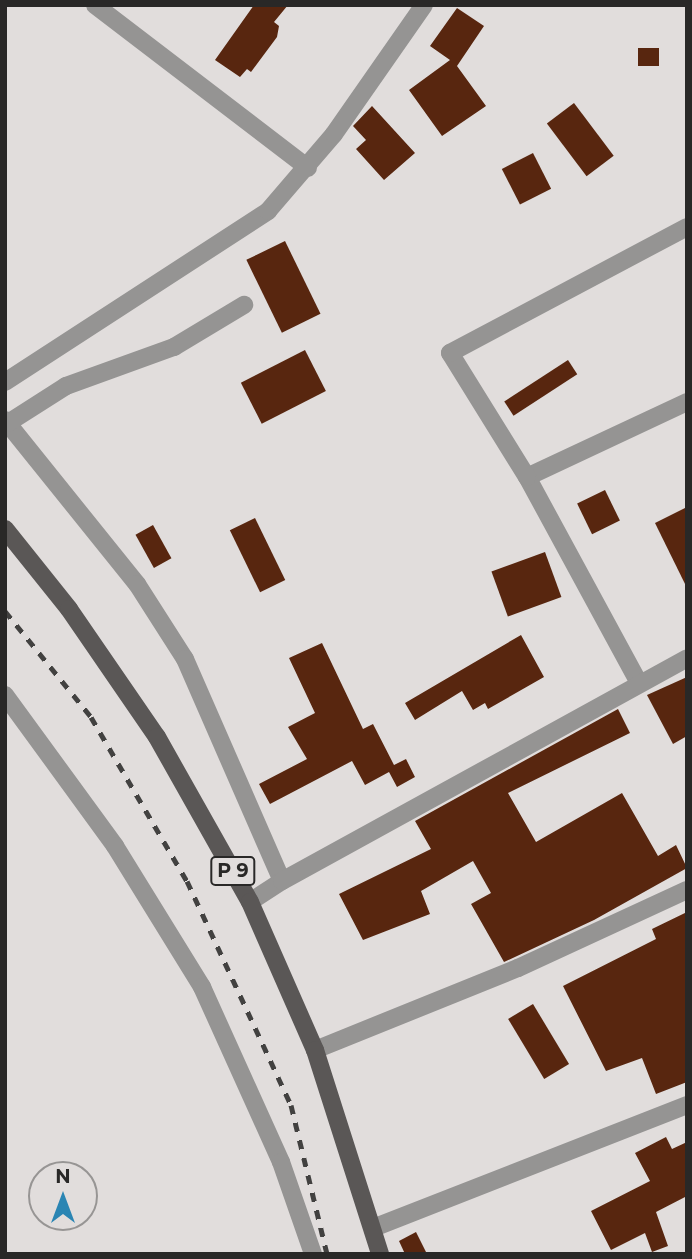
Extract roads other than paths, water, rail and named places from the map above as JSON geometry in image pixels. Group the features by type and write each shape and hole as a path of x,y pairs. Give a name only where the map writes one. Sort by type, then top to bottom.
{"main road":[{"name":"P 9","path":"5,529 69,609 157,737 250,902 315,1050 380,1254"}],"street":[{"path":"95,5 308,168"},
{"path":"5,382 268,211 308,168 424,5"},
{"path":"639,683 527,477 450,353 687,227"},
{"path":"244,305 174,347 66,386 6,422 107,543 185,659 282,881"},
{"path":"527,477 687,402"},
{"path":"250,902 282,881 687,658"},
{"path":"5,695 115,846 202,987 249,1085 313,1254"},
{"path":"315,1050 519,968 687,890"},
{"path":"373,1228 687,1105"}],"railway":[{"path":"5,611 91,717 187,881 291,1105 327,1254"}]}
